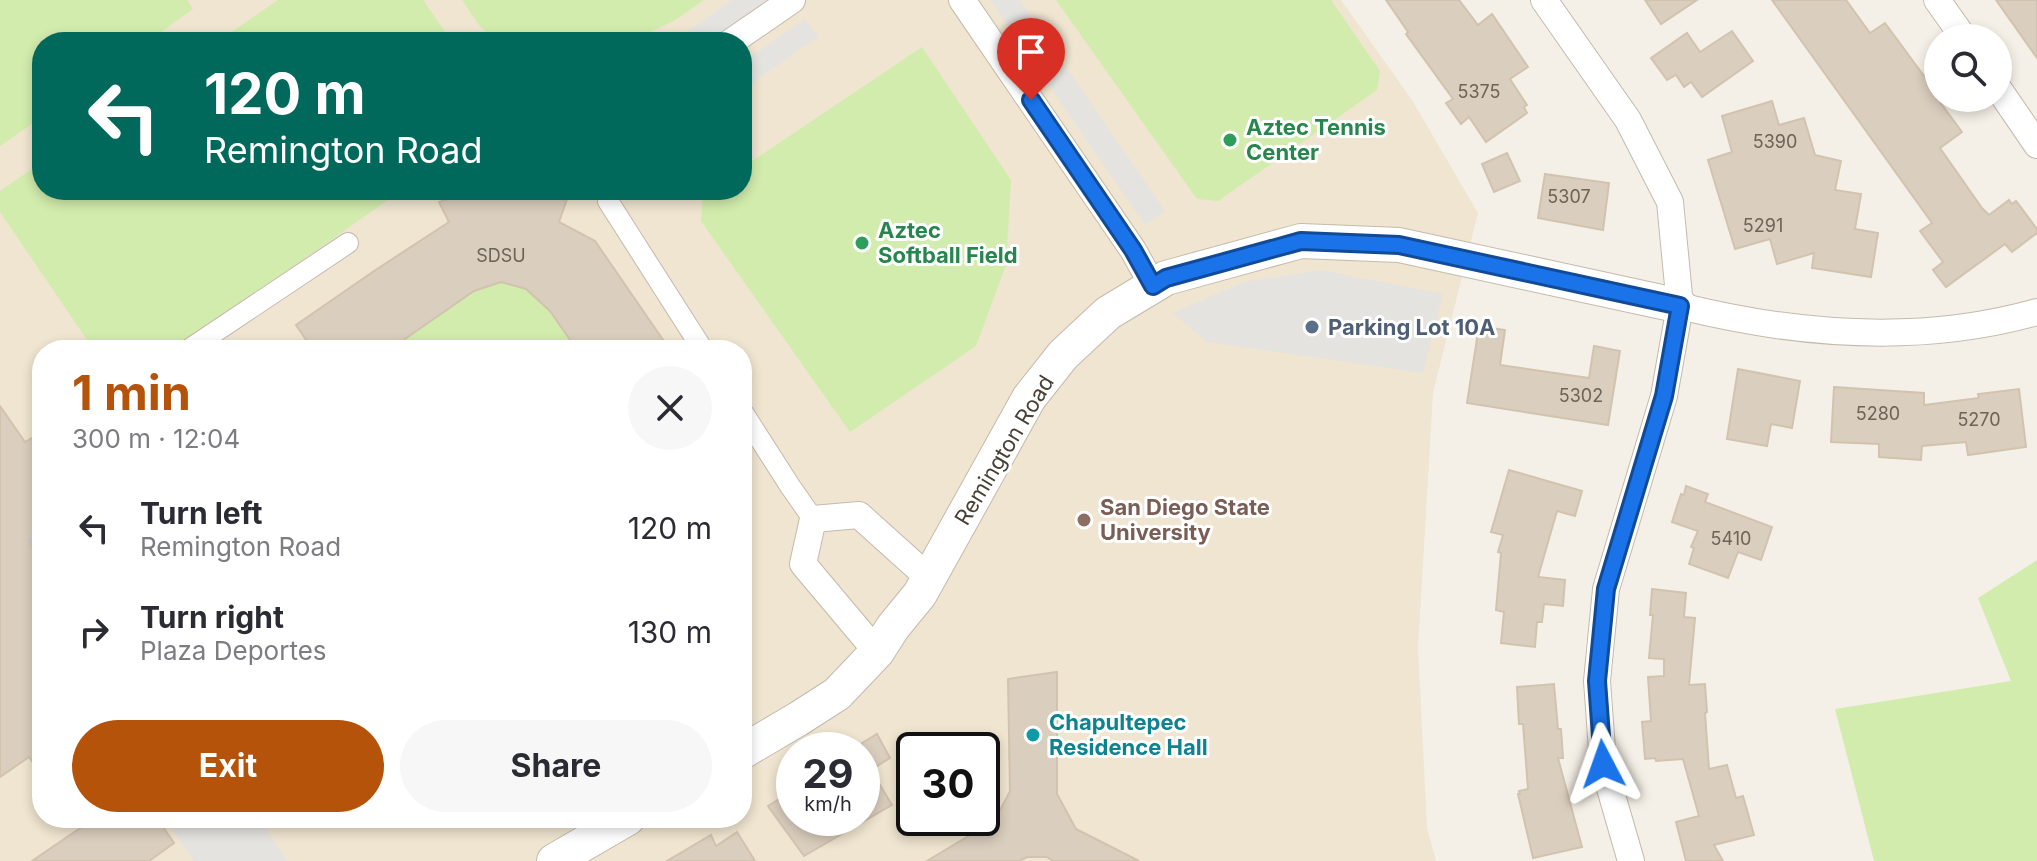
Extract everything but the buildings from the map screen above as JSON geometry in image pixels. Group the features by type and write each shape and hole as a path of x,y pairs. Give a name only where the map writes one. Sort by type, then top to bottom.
{"street":[{"path":"746,32 792,0"},
{"path":"962,0 1133,250 1153,286"},
{"path":"1544,0 1628,120 1670,202 1680,306 1664,396 1606,589 1597,681 1603,764 1631,861"},
{"path":"1937,0 1954,24"},
{"path":"2012,108 2037,145"},
{"path":"608,200 697,340"},
{"name":"Remington Road","path":"752,746 837,694 877,652 920,594 1029,398 1063,355 1108,313 1166,278 1301,241 1385,244 1776,326 1874,333 1927,331 2037,312"},
{"path":"200,340 348,243"},
{"path":"752,427 813,519 803,564 877,652"},
{"path":"813,519 859,515 929,578"},
{"path":"554,861 611,828"}],"shaded area":[{"name":"San Diego State University","path":"0,0 1341,0 1412,100 1478,213 1433,393 1418,648 1427,828 1436,861 0,861"},
{"path":"732,0 772,0 726,32 688,31"},
{"path":"990,0 1020,0 1165,211 1145,225"},
{"path":"805,19 818,37 752,83 752,56"},
{"name":"Parking Lot 10A","path":"1320,270 1443,294 1423,373 1207,342 1173,313 1244,282"},
{"path":"171,828 265,828 288,861 194,861"}],"green space":[{"path":"0,0 187,0 193,9 161,32 32,32 32,124 0,146"},
{"path":"278,0 423,0 445,32 232,32"},
{"path":"462,0 704,0 675,20 650,32 486,32"},
{"name":"Aztec Tennis Center","path":"1056,0 1331,0 1380,71 1377,90 1218,201 1197,199"},
{"name":"Aztec Softball Field","path":"922,47 1011,180 1006,265 976,346 850,432 701,221 703,200 752,200 752,161"},
{"path":"32,169 32,200 388,200 189,340 87,340 0,212 0,191"},
{"path":"501,282 526,289 550,311 570,340 403,340 474,291"},
{"path":"2037,560 2037,861 1874,861 1835,709 2011,681 1978,598"}],"place":[{"name":"Aztec Tennis Center","path":"1230,140"},
{"name":"Aztec Softball Field","path":"862,243"},
{"name":"Parking Lot 10A","path":"1312,327"},
{"name":"San Diego State University","path":"1084,520"},
{"name":"Chapultepec Residence Hall","path":"1033,735"}],"route":[{"path":"1031,100 1133,250 1153,286 1166,278 1301,241 1399,245 1680,306 1664,396 1606,589 1597,681 1603,764"}]}
